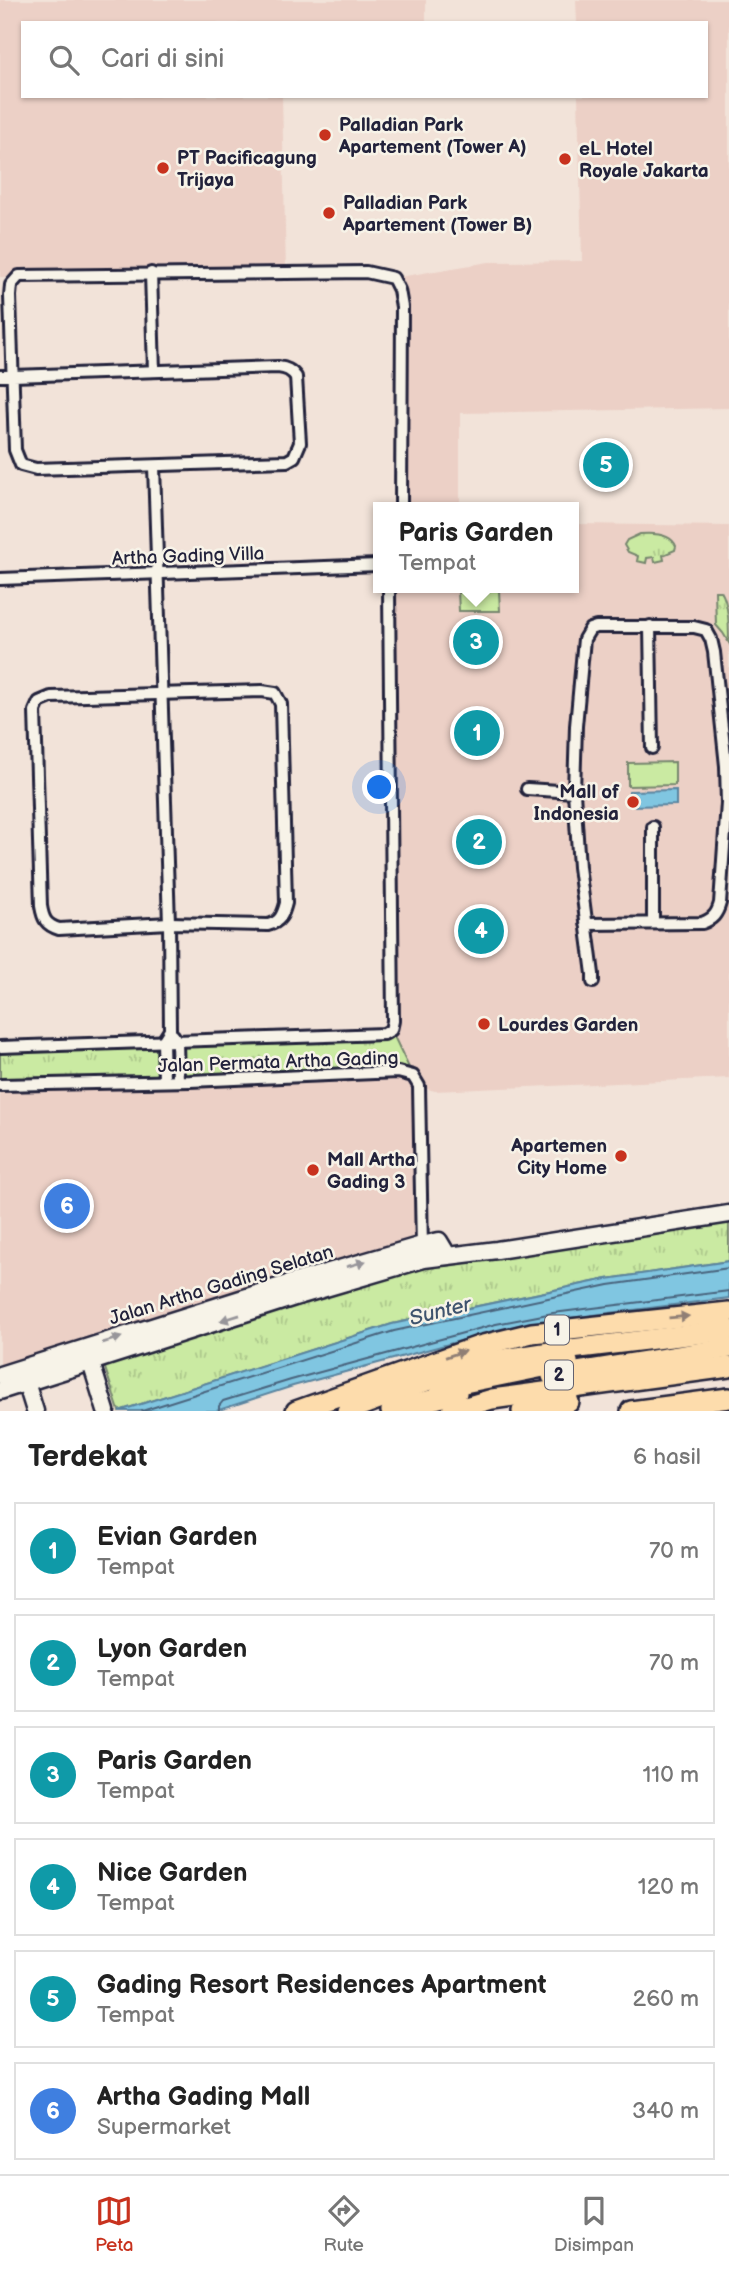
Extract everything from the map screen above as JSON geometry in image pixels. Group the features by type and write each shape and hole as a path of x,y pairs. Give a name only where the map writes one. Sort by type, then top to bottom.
{"highway":[{"name":"1","path":"296,1411 479,1346 531,1333 729,1312"},
{"path":"386,1405 440,1376 485,1363 563,1350 729,1330"},
{"path":"347,1411 386,1405 586,1358 729,1338"},
{"name":"2","path":"386,1405 729,1348"},
{"name":"2","path":"452,1411 492,1399 729,1367"},
{"path":"522,1411 631,1401 729,1379"},
{"path":"516,1411 558,1401 729,1398"},
{"path":"722,1411 729,1410"}],"street":[{"path":"0,376 13,376 278,367 291,371 298,384 300,443 294,457 279,463 36,469 21,465 15,450 13,376 10,296 13,280 19,275 151,273 366,272 393,278 399,290 402,307 401,502"},
{"path":"151,273 154,371"},
{"path":"154,466 170,1030 177,1041 178,1081"},
{"name":"Artha Gading Villa","path":"0,579 373,565"},
{"path":"0,1047 384,1034 391,1030 389,593"},
{"path":"650,626 652,748"},
{"path":"586,925 702,923 717,913 727,803 726,766 719,686 711,639 706,630 694,627 596,627 586,633 578,690 574,792 578,854 586,925 593,974 593,982"},
{"path":"270,691 281,704 286,903 281,918 268,925 169,923 59,929 50,926 45,921 41,892 36,711 39,702 51,697 161,695 270,691"},
{"path":"527,789 574,792"},
{"path":"653,827 653,923"},
{"path":"164,1081 163,1041 170,1030"},
{"name":"Jalan Permata Artha Gading","path":"0,1085 398,1072 413,1076 419,1086 423,1252"},
{"name":"Jalan Artha Gading Selatan","path":"0,1391 27,1385 171,1329 423,1252 448,1256 729,1214"},
{"path":"90,1360 105,1406"},
{"name":"Jalan Artha Gading Selatan","path":"0,1375 90,1360"},
{"path":"27,1385 35,1411"}],"shaded area":[{"path":"0,0 426,0 426,21 21,21 21,98 282,98 286,272 0,277"},
{"path":"576,0 729,0 729,408 460,413 460,502 401,502 402,305 393,278 489,262 582,261 578,98 708,98 708,21 577,21"},
{"path":"579,524 729,526 729,1078 435,1091 419,1087 422,1245 0,1377 0,1084 413,1075 391,1030 389,593 579,593"}],"green space":[{"path":"640,534 666,536 674,542 675,550 663,555 664,560 655,562 654,557 647,558 646,563 637,561 638,556 628,552 624,545 627,540"},
{"path":"715,591 721,591 726,602 729,643 716,625"},
{"path":"458,593 499,593 500,611 459,611"},
{"path":"675,762 675,785 628,786 628,763"},
{"path":"391,1030 413,1076 178,1081 177,1041"},
{"path":"163,1041 164,1081 0,1085 0,1047"},
{"path":"729,1214 729,1261 607,1279 392,1324 119,1411 104,1365 424,1259"}],"water":[{"path":"676,790 676,805 629,806 629,791"},
{"path":"729,1261 729,1298 554,1320 497,1331 293,1386 216,1411 119,1411 392,1324 607,1279"}],"place":[{"name":"Palladian Park Apartement (Tower A)","path":"325,135"},
{"name":"eL Hotel Royale Jakarta","path":"565,159"},
{"name":"PT Pacificagung Trijaya","path":"163,168"},
{"name":"Palladian Park Apartement (Tower B)","path":"329,213"},
{"name":"Gading Resort Residences Apartment","path":"606,465"},
{"name":"Paris Garden","path":"476,642"},
{"name":"Evian Garden","path":"477,733"},
{"name":"Mall of Indonesia","path":"633,802"},
{"name":"Lyon Garden","path":"479,842"},
{"name":"Nice Garden","path":"481,931"},
{"name":"Lourdes Garden","path":"484,1024"},
{"name":"Apartemen City Home","path":"621,1156"},
{"name":"Mall Artha Gading 3","path":"313,1170"},
{"name":"Artha Gading Mall","path":"67,1206"}],"water label":[{"name":"Sunter","path":"440,1311"}]}
